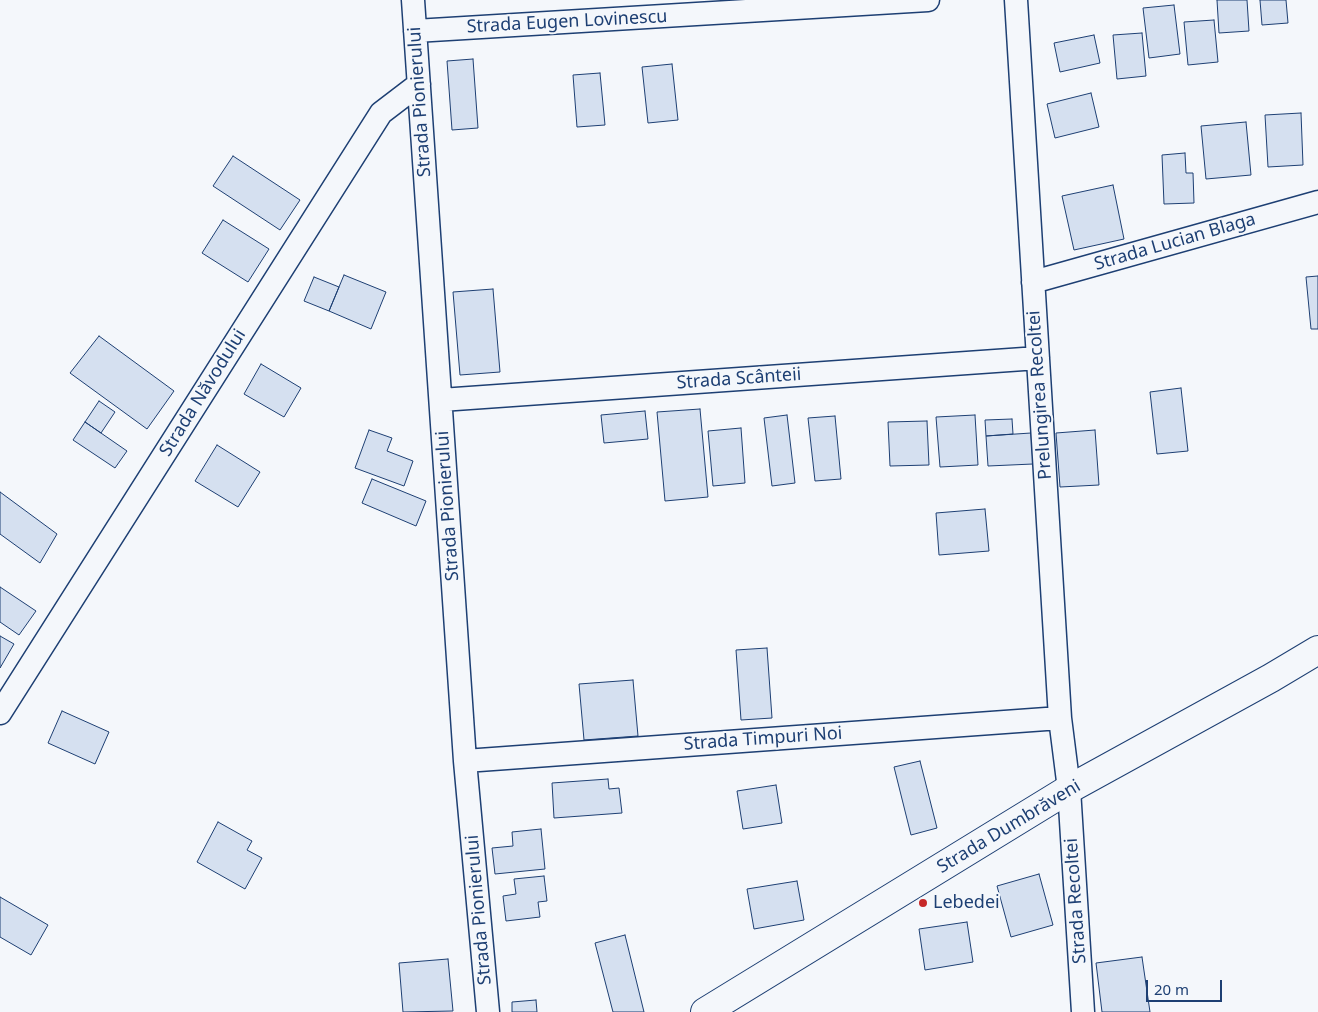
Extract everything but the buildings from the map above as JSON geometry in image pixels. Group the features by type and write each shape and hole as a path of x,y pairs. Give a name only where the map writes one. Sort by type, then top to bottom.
{"street":[{"name":"Strada Pionierului","path":"413,0 465,761 488,1012"},
{"name":"Strada Eugen Lovinescu","path":"416,31 928,0"},
{"name":"Prelungirea Recoltei","path":"1016,0 1060,718 1069,789"},
{"name":"Strada Năvodului","path":"0,713 381,113 419,84"},
{"name":"Strada Lucian Blaga","path":"1033,282 1318,202"},
{"name":"Strada Scânteii","path":"440,400 1038,358"},
{"name":"Strada Dumbrăveni","path":"705,1012 1069,789 1271,678 1318,650"},
{"name":"Strada Timpuri Noi","path":"465,761 1060,718"},
{"name":"Strada Recoltei","path":"1069,789 1083,1012"}],"place":[{"name":"Lebedei","path":"923,903"}]}
